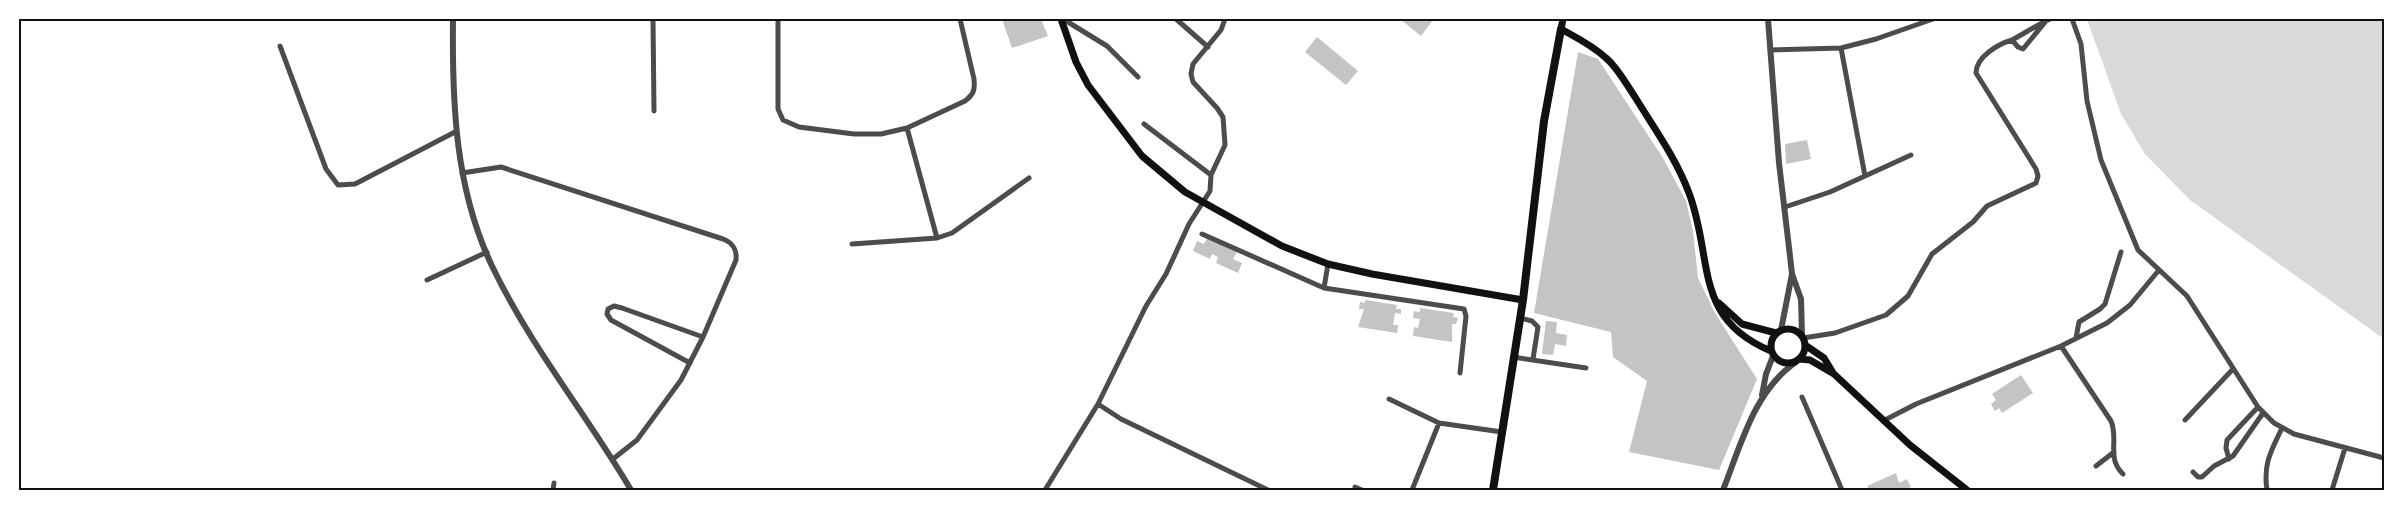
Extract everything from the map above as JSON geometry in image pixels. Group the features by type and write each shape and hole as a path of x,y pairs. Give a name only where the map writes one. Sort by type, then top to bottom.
{"main road":[{"path":"1062,19 1076,62 1088,84 1128,140 1166,178 1282,246 1328,264 1372,274 1523,300"},
{"path":"1493,490 1523,300 1544,121 1563,19"},
{"path":"1561,29 1591,46 1612,64 1675,162 1690,194 1698,220 1702,254 1714,297 1719,308 1734,329 1751,343 1772,353 1786,363 1797,360 1810,360 1834,374 1884,421 1967,490"},
{"path":"1714,297 1742,324 1778,331 1792,329 1824,358 1834,374"},
{"path":"1772,353 1771,341 1778,331"},
{"path":"1797,360 1803,355 1804,339"}],"street":[{"path":"454,19 455,132 462,173 475,221 508,298 631,490"},
{"path":"653,19 654,111"},
{"path":"778,19 778,109 786,123 799,127 854,134 881,134 907,128 965,101 975,89 960,19"},
{"path":"1062,19 1107,46 1138,77"},
{"path":"1176,19 1208,47"},
{"path":"1045,490 1098,404 1146,306 1166,274 1189,224 1210,191 1211,175 1226,145 1223,117 1218,108 1193,82 1191,74 1193,64 1221,30 1225,19"},
{"path":"1768,19 1779,163 1786,207 1792,274 1801,299 1804,339 1835,333 1886,315 1908,296 1932,254 1973,222 1988,206 2036,183 2038,176 2036,169 1976,73 1979,62 1996,47 2048,20"},
{"path":"1770,50 1841,48 1933,19"},
{"path":"2072,19 2081,44 2087,101 2103,166 2132,240 2144,257 2187,296 2263,413 2282,428 2294,434 2384,458"},
{"path":"2012,40 2018,47 2024,49 2048,20"},
{"path":"280,46 326,169 338,185 356,184 455,132"},
{"path":"1841,48 1865,176"},
{"path":"1144,124 1211,175"},
{"path":"907,128 937,238"},
{"path":"1786,207 1830,192 1911,155"},
{"path":"462,173 501,167 728,241 735,249 736,260 703,337 681,380 637,440 613,460"},
{"path":"852,244 937,238 952,233 1029,178"},
{"path":"1202,234 1324,288 1464,309 1466,316 1460,373"},
{"path":"427,280 487,252"},
{"path":"2076,338 2078,323 2100,310 2105,304 2120,252"},
{"path":"1324,288 1328,264"},
{"path":"1884,421 1916,404 2061,346 2076,338 2123,312 2159,270"},
{"path":"1778,331 1792,274"},
{"path":"690,363 611,320 608,316 608,309 616,306 703,337"},
{"path":"1520,318 1532,321 1538,327 1533,359"},
{"path":"2061,346 2112,421 2114,431 2112,442 2116,466 2123,474"},
{"path":"1723,490 1761,399 1772,353"},
{"path":"1513,357 1586,368"},
{"path":"1761,399 1782,372 1797,360"},
{"path":"2185,420 2233,368"},
{"path":"1802,397 1842,490"},
{"path":"1390,399 1439,423 1502,432"},
{"path":"1098,404 1121,419 1268,490"},
{"path":"2229,459 2226,448 2227,440 2258,407"},
{"path":"2193,472 2196,476 2202,477 2214,466 2229,459 2237,451 2263,413"},
{"path":"1412,490 1439,423"},
{"path":"2268,490 2265,472 2267,461 2282,428"},
{"path":"2332,490 2345,448"},
{"path":"2096,466 2114,452"},
{"path":"554,483 554,490"},
{"path":"1354,487 1362,490"}],"shaded area":[{"path":"2087,19 2384,19 2384,339 2190,200 2145,154 2121,114"}],"building":[{"path":"1002,19 1041,19 1048,36 1012,48"},
{"path":"1400,19 1432,19 1433,20 1421,36"},
{"path":"1317,37 1358,71 1346,85 1305,52"},
{"path":"1578,52 1598,59 1663,158 1686,201 1693,231 1698,278 1715,313 1757,379 1719,470 1629,452 1647,381 1613,357 1611,332 1534,313"},
{"path":"1807,140 1811,159 1786,164 1785,144"},
{"path":"1207,238 1237,252 1233,259 1242,263 1238,273 1216,263 1218,257 1212,254 1210,259 1193,251 1197,241 1204,244"},
{"path":"1365,300 1397,305 1396,309 1401,309 1401,314 1395,313 1393,325 1398,325 1397,333 1358,327 1364,309 1359,309 1360,302 1365,303"},
{"path":"1420,308 1454,313 1453,317 1458,318 1456,324 1452,324 1452,342 1413,336 1414,327 1418,328 1420,319 1413,318 1414,311 1420,312"},
{"path":"1546,321 1557,322 1556,333 1567,335 1566,346 1555,344 1553,355 1542,354"},
{"path":"2021,375 2033,393 2002,413 1999,408 1995,411 1991,404 1996,400 1992,394"},
{"path":"1896,473 1899,483 1907,479 1911,487 1903,490 1869,490 1867,486"}]}
